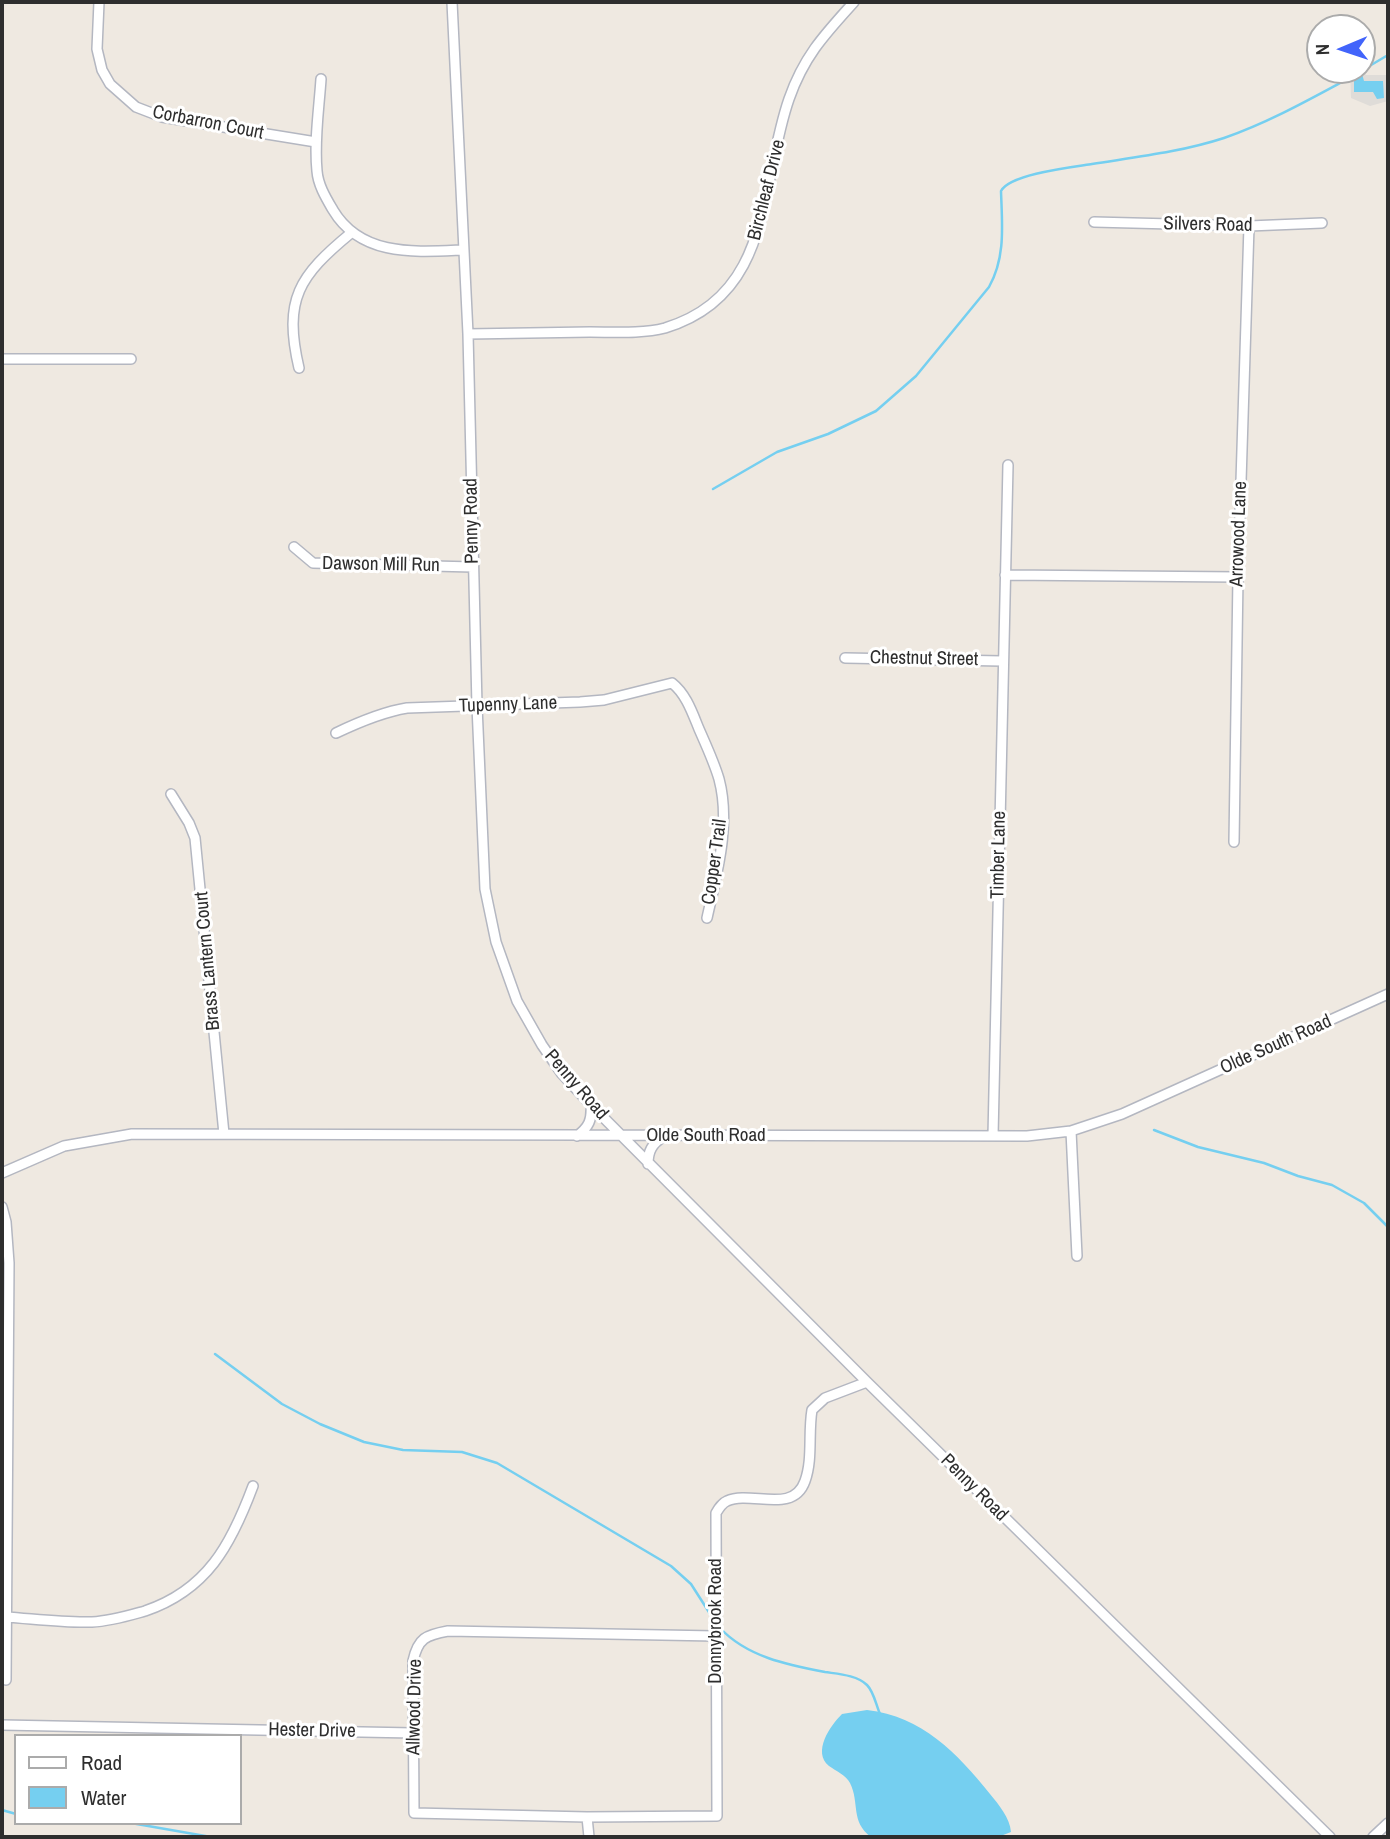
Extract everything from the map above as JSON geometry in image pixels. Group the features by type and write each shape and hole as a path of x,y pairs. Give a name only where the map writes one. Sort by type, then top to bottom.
{"street":[{"name":"Corbarron Court","path":"99,2 97,49 102,70 110,84 136,107 162,117 316,142"},
{"name":"Penny Road","path":"452,2 468,334 477,706 485,889 496,942 517,1001 562,1074 621,1137 1330,1837"},
{"name":"Birchleaf Drive","path":"468,334 626,332 662,328 693,317 717,300 742,270 757,238 789,100 800,74 812,49 854,2"},
{"path":"321,79 316,142 317,173 324,195 351,233 380,247 402,252 463,250"},
{"name":"Silvers Road","path":"1094,222 1249,226 1322,223"},
{"name":"Arrowood Lane","path":"1234,842 1238,577 1249,226"},
{"path":"299,368 292,341 292,318 299,291 317,262 351,233"},
{"path":"2,359 131,359"},
{"name":"Timber Lane","path":"993,1136 1008,465"},
{"name":"Dawson Mill Run","path":"294,547 313,563 473,566"},
{"path":"1005,575 1238,577"},
{"name":"Chestnut Street","path":"845,657 1002,661"},
{"name":"Tupenny Lane","path":"336,733 393,710 604,700 671,683 680,689"},
{"name":"Copper Trail","path":"680,689 712,760 723,799 722,842 707,918"},
{"name":"Brass Lantern Court","path":"171,794 195,838 225,1134"},
{"name":"Olde South Road","path":"2,1173 55,1149 97,1139 132,1135 1027,1136 1071,1131 1122,1114 1388,994"},
{"path":"577,1136 589,1126 591,1105"},
{"path":"1071,1131 1077,1256"},
{"path":"648,1164 653,1144 664,1136"},
{"path":"2,1207 6,1222 9,1263 6,1680"},
{"name":"Donnybrook Road","path":"587,1817 717,1816 716,1513 724,1502 735,1499 784,1500 796,1495 805,1482 812,1410 825,1398 867,1382"},
{"path":"6,1617 92,1622 121,1619 181,1595 206,1575 229,1542 253,1486"},
{"name":"Allwood Drive","path":"587,1817 414,1813 416,1647 429,1634 448,1631 715,1636"},
{"name":"Hester Drive","path":"2,1725 413,1732"},
{"path":"587,1817 589,1837"},
{"path":"1373,1837 1388,1823"}],"shaded area":[{"path":"1376,75 1388,75 1388,101 1370,106 1351,98 1350,84 1376,84"}],"water":[{"path":"1376,81 1383,81 1384,98 1377,99 1373,92 1354,92 1354,84 1376,84"},
{"path":"867,1710 905,1720 937,1739 965,1764 1000,1807 1009,1822 1011,1832 998,1837 871,1837 860,1825 850,1783 829,1766 822,1754 828,1732 842,1714"}],"waterway":[{"path":"1376,62 1388,55"},
{"path":"713,489 777,452 828,434 876,411 916,376 989,287 1001,252 1001,191 1007,185 1043,172 1175,151 1208,143 1241,132 1338,84"},
{"path":"1154,1130 1198,1147 1264,1163 1332,1185 1364,1203 1388,1227"},
{"path":"215,1354 282,1404 320,1424 364,1442 403,1450 462,1452 497,1463 671,1566 691,1584 714,1620"},
{"path":"720,1628 755,1653 797,1666 858,1679 869,1688 880,1714"},
{"path":"2,1810 14,1813"},
{"path":"142,1825 211,1837"}]}
